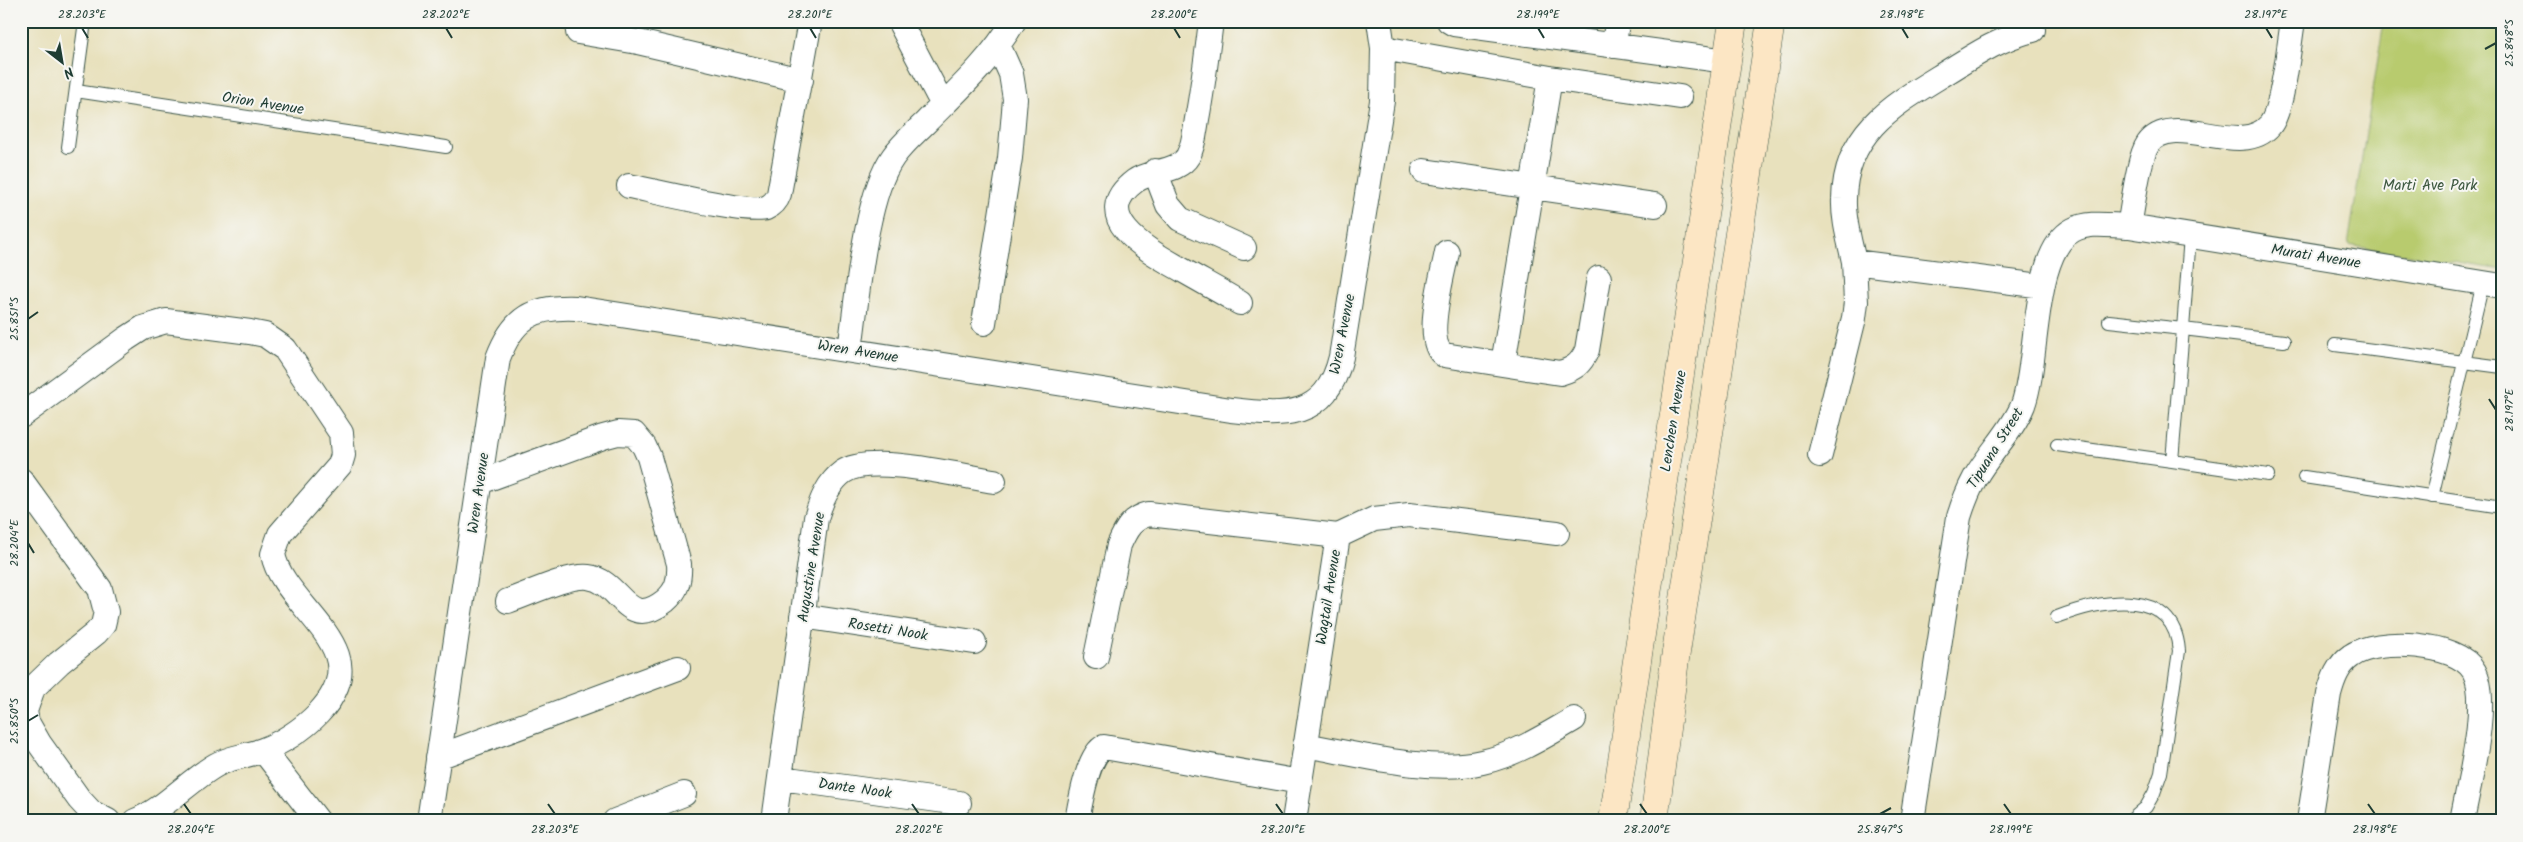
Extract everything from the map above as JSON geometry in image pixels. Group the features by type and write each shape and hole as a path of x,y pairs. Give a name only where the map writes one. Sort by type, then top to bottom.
{"main road":[{"name":"Lenchen Avenue","path":"1613,821 1733,21"},
{"path":"1654,821 1677,650 1771,21"}],"street":[{"path":"629,186 718,204 757,208 772,204 779,194 810,21"},
{"path":"899,21 943,105"},
{"path":"850,350 870,224 883,174 893,157 999,47 1014,21"},
{"path":"1211,21 1202,94 1191,151 1181,163 1141,177 1121,195 1118,218 1125,230 1148,250 1240,303"},
{"name":"Wren Avenue","path":"429,821 498,358 505,338 515,325 538,311 549,308 576,308 1231,410 1289,414 1307,407 1322,396 1337,373 1341,357 1382,101 1383,48 1378,21"},
{"path":"1449,21 1454,24 1727,61"},
{"path":"1614,46 1617,21"},
{"path":"2129,226 2142,158 2148,145 2155,138 2165,133 2177,132 2249,138 2261,133 2270,126 2280,103 2293,21"},
{"path":"1820,455 1854,318 1856,285 1844,199 1850,165 1860,140 1894,104 1996,42 2033,30"},
{"path":"578,32 638,42 800,80"},
{"path":"984,323 1010,158 1015,99 1011,74 999,47"},
{"path":"1383,48 1550,78 1680,98"},
{"path":"1503,364 1534,188 1550,78"},
{"path":"1156,171 1168,205 1180,219 1244,248"},
{"path":"1424,171 1655,205"},
{"name":"Tipuana Street","path":"1912,821 1959,517 1975,478 2022,408 2031,378 2042,286 2050,255 2061,239 2073,230 2090,224 2129,226"},
{"name":"Murati Avenue","path":"2129,226 2493,284"},
{"path":"1447,252 1436,312 1434,339 1436,348 1444,355 1560,373 1577,366 1587,350 1599,278"},
{"path":"1854,262 2042,286"},
{"path":"21,416 126,339 155,323 191,323 265,335 285,349 337,423 343,440 343,455 340,465 280,534 273,554 279,571 326,634 337,653 340,678 327,704 316,716 289,736 263,750 218,764 153,811 135,821"},
{"path":"480,482 603,437 618,433 634,434 644,446 649,457 679,564 680,576 674,592 660,605 650,610 638,612 630,608 608,585 588,577 576,577 508,601"},
{"name":"Augustine Avenue","path":"774,821 816,518 822,500 831,485 843,472 868,464 885,464 994,481"},
{"path":"21,480 100,590 106,612 103,625 96,633 59,663 33,688 25,712 27,722 38,742 80,799 91,812 108,821"},
{"path":"1096,657 1119,545 1125,530 1140,516 1149,514 1338,536"},
{"name":"Wagtail Avenue","path":"1294,821 1338,536 1374,519 1409,515 1557,534"},
{"name":"Rosetti Nook","path":"802,616 974,642"},
{"path":"2309,821 2329,694 2334,677 2341,664 2352,655 2366,648 2381,644 2410,644 2458,655 2469,663 2475,672 2481,708 2462,821"},
{"path":"438,757 678,668"},
{"path":"1305,745 1407,762 1464,766 1513,752 1574,720"},
{"path":"1077,821 1086,782 1094,760 1098,751 1104,747 1300,782"},
{"path":"263,750 318,821"},
{"name":"Dante Nook","path":"781,778 959,803"},
{"path":"615,821 684,794"}],"lane":[{"path":"68,146 85,21"},
{"name":"Orion Avenue","path":"76,91 446,147"},
{"path":"2172,461 2190,236"},
{"path":"2432,497 2466,361 2493,284"},
{"path":"2109,321 2284,341"},
{"path":"2334,345 2502,366"},
{"path":"2057,446 2268,475"},
{"path":"2304,477 2502,507"},
{"path":"2057,616 2099,603 2115,602 2139,605 2164,615 2172,623 2178,636 2179,651 2161,772 2154,793 2146,807 2130,821"}],"green space":[{"name":"Marti Ave Park","path":"2384,21 2502,21 2502,270 2348,245"}]}
